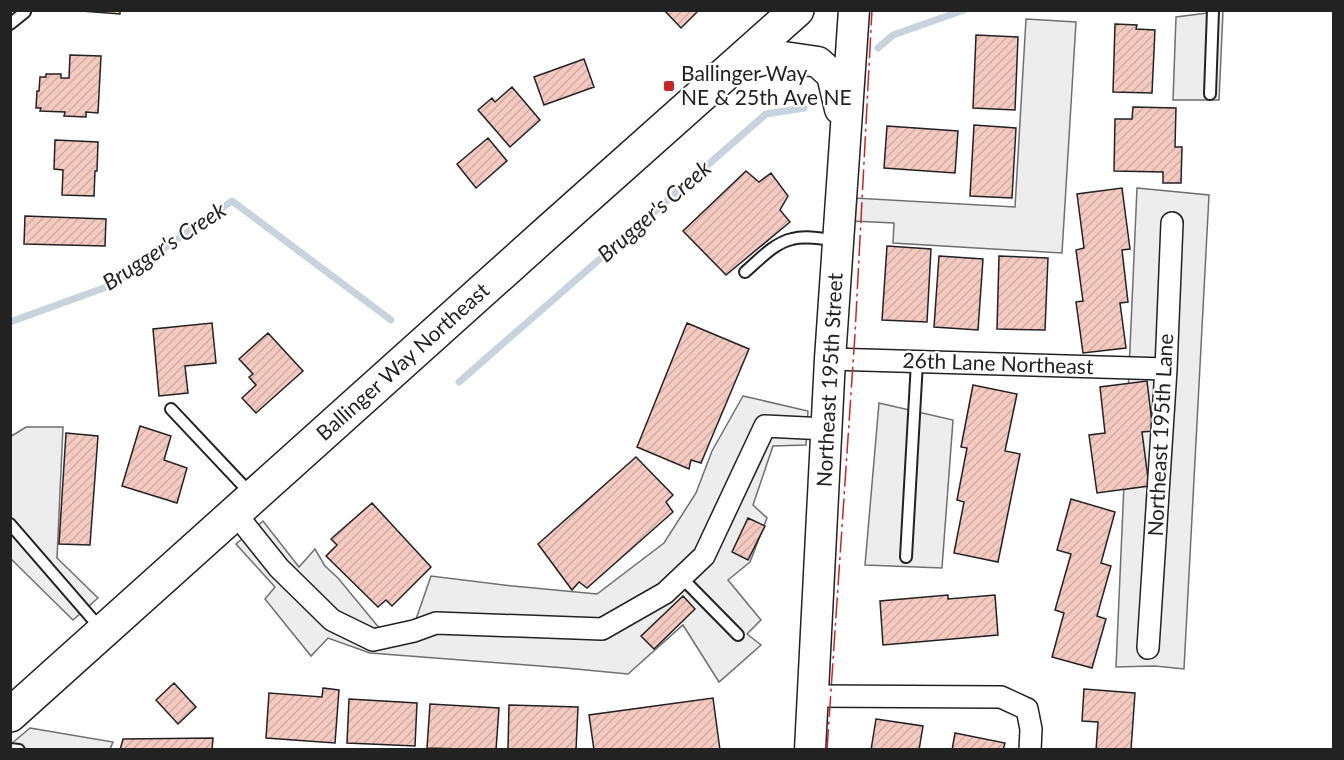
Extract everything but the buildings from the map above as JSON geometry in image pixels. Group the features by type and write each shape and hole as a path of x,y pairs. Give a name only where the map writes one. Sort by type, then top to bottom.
{"main road":[{"name":"Ballinger Way Northeast","path":"10,715 797,10"}],"street":[{"name":"Northeast 195th Street","path":"810,750 830,359 854,10"},
{"path":"733,68 777,56 818,62 832,75 846,133"},
{"name":"Northeast 195th Lane","path":"1148,648 1166,369 1172,223"},
{"name":"26th Lane Northeast","path":"830,359 1166,369"},
{"path":"244,505 279,568 332,620 373,640 414,631 436,623 602,629 665,593 704,555 765,426 826,429"},
{"path":"814,696 1001,697 1027,709 1031,729 1030,750"}],"lane":[{"path":"1210,94 1213,10"},
{"path":"10,24 25,12"},
{"path":"745,272 779,244 790,239 802,237 838,240"},
{"path":"906,557 917,362"},
{"path":"171,409 244,505"},
{"path":"10,524 103,632"},
{"path":"681,577 738,635"},
{"path":"10,748 19,750"}],"shaded area":[{"path":"1223,11 1219,100 1173,100 1176,17"},
{"path":"1026,19 1076,22 1062,253 893,243 894,223 852,221 854,198 1015,207"},
{"path":"1137,188 1209,195 1184,669 1155,666 1116,667"},
{"path":"743,396 808,411 806,445 773,446 753,505 767,518 750,562 728,580 761,620 747,634 761,645 719,682 683,625 628,674 370,653 328,638 311,656 265,599 275,587 236,544 263,521 299,567 315,549 325,566 338,578 380,629 415,622 431,576 597,594 664,543 696,493 712,451"},
{"path":"879,403 953,420 942,568 865,565"},
{"path":"26,427 63,427 57,558 98,598 73,620 11,559 10,437"},
{"path":"30,728 113,742 110,749 11,750 11,744"}],"waterway":[{"name":"Brugger's Creek","path":"878,48 893,35 964,10"},
{"name":"Brugger's Creek","path":"459,382 766,114 804,108"},
{"name":"Brugger's Creek","path":"10,322 112,285 232,201 391,320"}],"power":[{"path":"827,750 855,334 872,10"}],"place":[{"name":"Ballinger Way NE & 25th Ave NE","path":"669,86"}]}
